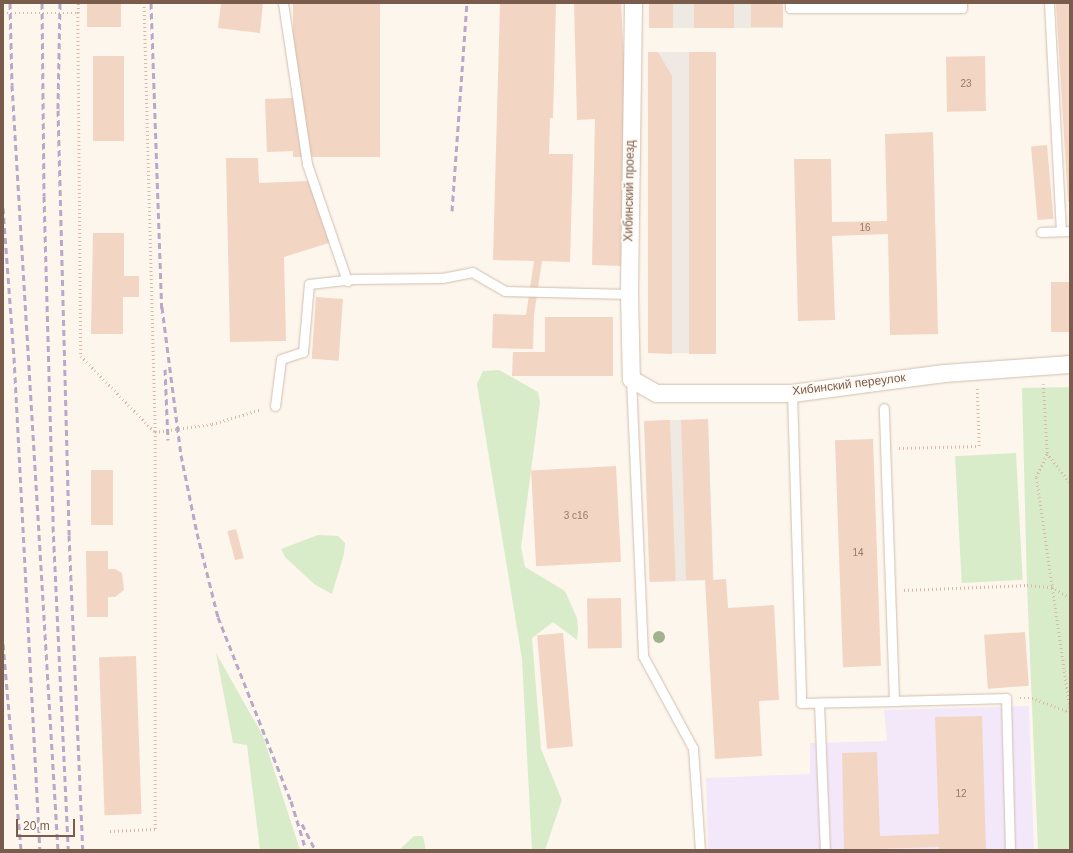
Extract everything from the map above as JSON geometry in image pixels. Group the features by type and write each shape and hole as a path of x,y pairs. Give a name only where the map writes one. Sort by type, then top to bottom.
{"street":[{"name":"Хибинский проезд","path":"632,379 628,294 633,3"},
{"name":"Хибинский переулок","path":"632,379 656,392 792,393 944,373 1070,364"}],"lane":[{"path":"283,3 307,164 347,281"},
{"path":"790,3 790,8 962,8 962,3"},
{"path":"1041,232 1065,231 1049,3"},
{"path":"275,406 281,359 303,352 309,284 384,278 442,278 472,272 506,291 628,294"},
{"path":"632,379 643,656 693,748 700,850"},
{"path":"792,393 801,703 1006,698 1010,850"},
{"path":"884,408 894,701"},
{"path":"819,703 824,850"}],"path":[{"path":"78,3 81,356 155,432"},
{"path":"110,831 155,829 155,432 144,3"},
{"path":"3,13 78,14"},
{"path":"1006,698 1032,698 1070,713 1036,477 1047,453 1042,379"},
{"path":"886,449 979,446 976,383"},
{"path":"155,432 212,424 275,406"},
{"path":"1047,453 1070,482"},
{"path":"891,591 1027,585 1052,588 1070,598"}],"shaded area":[{"path":"649,3 783,3 783,28 649,28"},
{"path":"648,52 716,52 716,353 648,353"},
{"path":"708,419 714,580 650,582 644,421"},
{"path":"1029,706 1034,850 708,850 706,778 810,774 810,743 887,741 884,710"}],"green space":[{"path":"499,370 538,392 540,402 521,547 525,567 565,591 577,618 577,640 553,622 532,638 541,749 562,800 545,850 532,850 522,659 477,384 483,371"},
{"path":"1070,387 1070,850 1038,850 1027,585 1022,388"},
{"path":"1016,453 1023,580 962,583 955,456"},
{"path":"318,535 338,536 345,543 344,554 332,594 314,584 285,557 281,549"},
{"path":"216,653 263,736 300,850 260,850 247,745 233,743"},
{"path":"414,836 423,836 426,850 399,850"}],"building":[{"path":"87,3 121,3 121,27 87,27"},
{"path":"221,3 263,3 260,33 218,28"},
{"path":"293,3 380,3 380,157 293,157"},
{"path":"500,3 556,3 553,118 550,118 549,154 573,154 570,262 542,261 534,315 533,349 492,348 493,314 526,315 534,261 493,260"},
{"path":"574,3 621,3 627,119 623,266 592,265 595,119 577,120"},
{"path":"649,3 673,3 673,28 649,28"},
{"path":"694,3 734,3 734,28 694,28"},
{"path":"751,3 783,3 783,27 751,27"},
{"path":"1056,3 1070,3 1070,202 1068,202"},
{"path":"648,52 658,52 672,76 672,354 648,353"},
{"path":"689,52 716,52 716,354 689,354"},
{"path":"93,56 124,56 124,141 93,141"},
{"path":"985,56 986,111 947,112 946,57"},
{"path":"293,98 295,151 267,152 265,99"},
{"path":"933,132 938,334 890,335 888,234 832,236 835,320 798,321 794,159 831,159 832,222 887,221 885,134"},
{"path":"1047,145 1053,219 1038,220 1031,146"},
{"path":"226,158 258,158 259,183 309,181 332,242 284,257 286,341 230,342"},
{"path":"93,233 124,233 124,276 139,276 139,297 123,297 123,334 91,334"},
{"path":"1051,282 1070,282 1070,332 1051,332"},
{"path":"316,297 343,299 339,361 312,359"},
{"path":"545,317 613,317 613,376 512,376 513,352 545,352"},
{"path":"708,419 713,580 726,579 728,608 774,605 779,700 759,701 762,756 715,759 705,580 686,580 681,420"},
{"path":"670,420 676,581 650,582 644,421"},
{"path":"873,439 881,666 843,667 835,440"},
{"path":"616,466 621,562 536,566 531,470"},
{"path":"91,470 113,470 113,525 91,525"},
{"path":"236,529 244,558 235,560 227,531"},
{"path":"86,551 108,551 108,569 115,569 122,573 124,590 115,597 108,597 108,617 87,617"},
{"path":"621,598 622,648 588,649 587,599"},
{"path":"1025,632 1029,686 988,689 984,635"},
{"path":"563,633 573,747 547,749 537,635"},
{"path":"136,656 142,814 105,815 99,657"},
{"path":"982,716 986,850 939,850 939,847 844,850 842,753 877,752 880,836 939,834 935,717"}],"railway":[{"path":"10,3 12,85 58,850"},
{"path":"42,3 44,196 53,526 68,850"},
{"path":"60,3 58,110 69,535 83,850"},
{"path":"151,3 162,313"},
{"path":"452,211 467,3"},
{"path":"3,208 14,357 40,850"},
{"path":"162,307 181,455 197,533 218,617 291,801 306,850"},
{"path":"165,369 168,440"},
{"path":"3,644 21,850"},
{"path":"302,824 315,850"}]}
